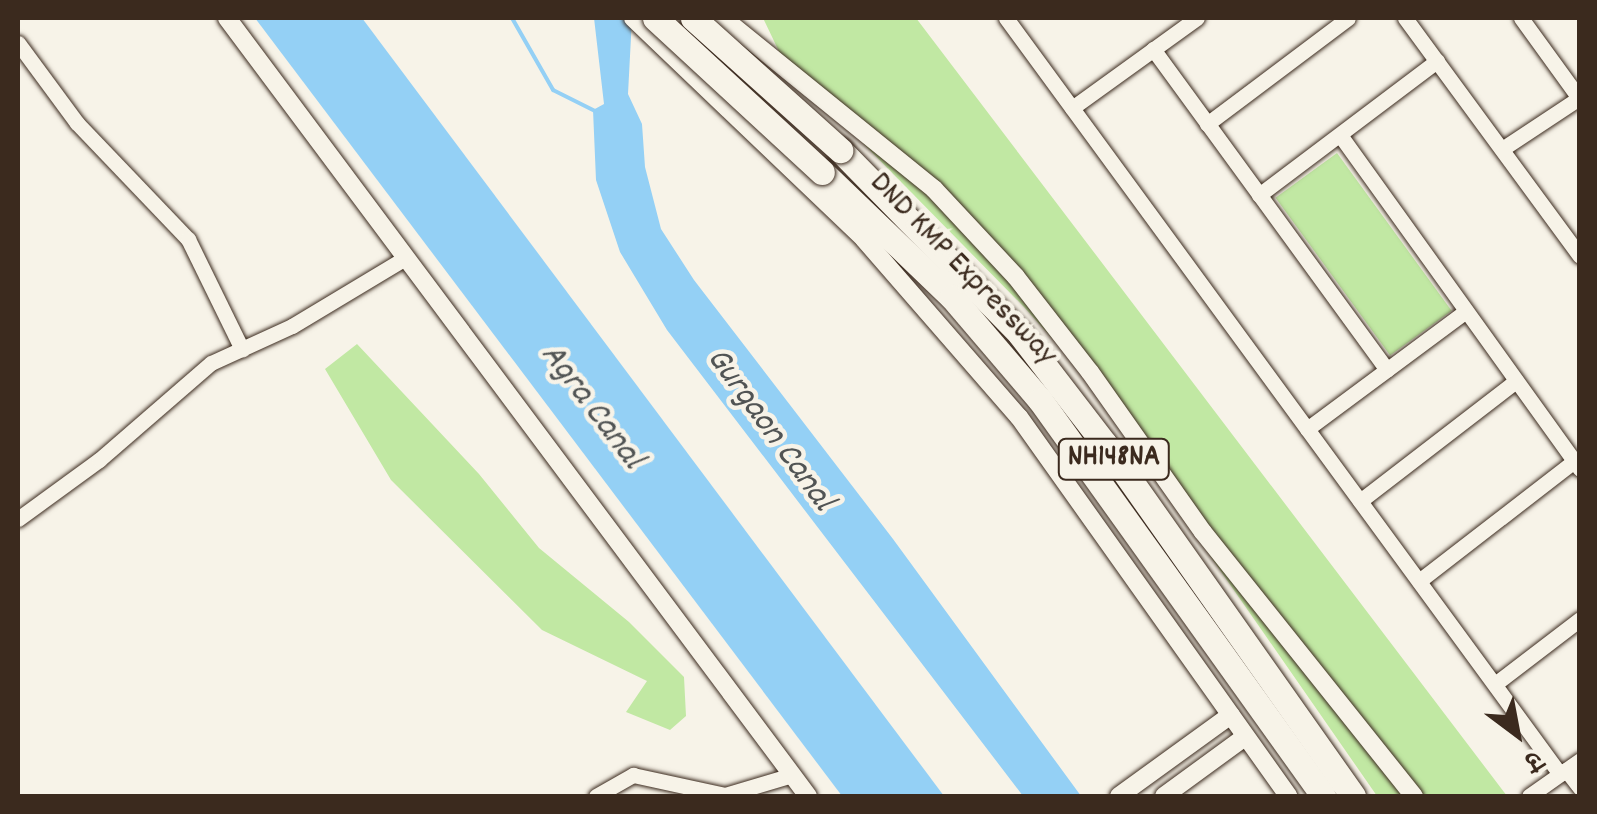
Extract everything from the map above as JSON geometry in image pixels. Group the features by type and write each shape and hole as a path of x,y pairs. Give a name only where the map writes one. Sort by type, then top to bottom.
{"highway":[{"name":"DND KMP Expressway","path":"693,18 840,150 1020,334 1104,444 1354,796"},
{"name":"DND KMP Expressway","path":"642,19 822,172 952,296 1040,400 1324,796"}],"street":[{"path":"227,18 808,796"},
{"path":"724,18 934,188 1016,277 1090,372 1203,532 1414,796"},
{"path":"751,18 751,42"},
{"path":"1072,108 1196,18"},
{"path":"1207,124 1348,18"},
{"path":"1405,18 1502,150 1574,236 1580,256"},
{"path":"1502,150 1580,98 1521,18"},
{"path":"642,19 864,239 1019,417 1288,796"},
{"path":"1012,20 1072,108 1494,684 1569,768 1580,788"},
{"path":"18,43 77,123 188,238 242,349"},
{"path":"1153,49 1387,370"},
{"path":"1259,195 1437,61"},
{"path":"779,156 830,102"},
{"path":"1340,135 1576,465 1419,581"},
{"path":"18,519 99,460 211,364 292,326 405,258"},
{"path":"1308,429 1466,311"},
{"path":"1360,500 1516,381"},
{"path":"1494,684 1580,620"},
{"path":"1118,796 1231,715"},
{"path":"1164,796 1245,736"},
{"path":"1530,796 1569,768"},
{"path":"596,796 633,775 725,795 792,775"}],"green space":[{"path":"763,18 916,18 1507,796 1377,796 1083,373 1024,307 785,64"},
{"path":"1337,153 1452,311 1390,355 1276,198"},
{"path":"357,344 479,474 539,548 629,622 684,677 686,716 670,730 626,712 647,681 542,630 391,480 325,369"}],"water":[{"name":"Agra Canal","path":"255,18 362,18 944,796 842,796"},
{"name":"Gurgaon Canal","path":"594,18 632,18 628,94 642,124 645,167 661,229 694,280 893,539 1081,796 1023,796 667,330 620,252 596,180 593,110 604,104"}],"waterway":[{"path":"512,18 553,90 595,111"}]}
